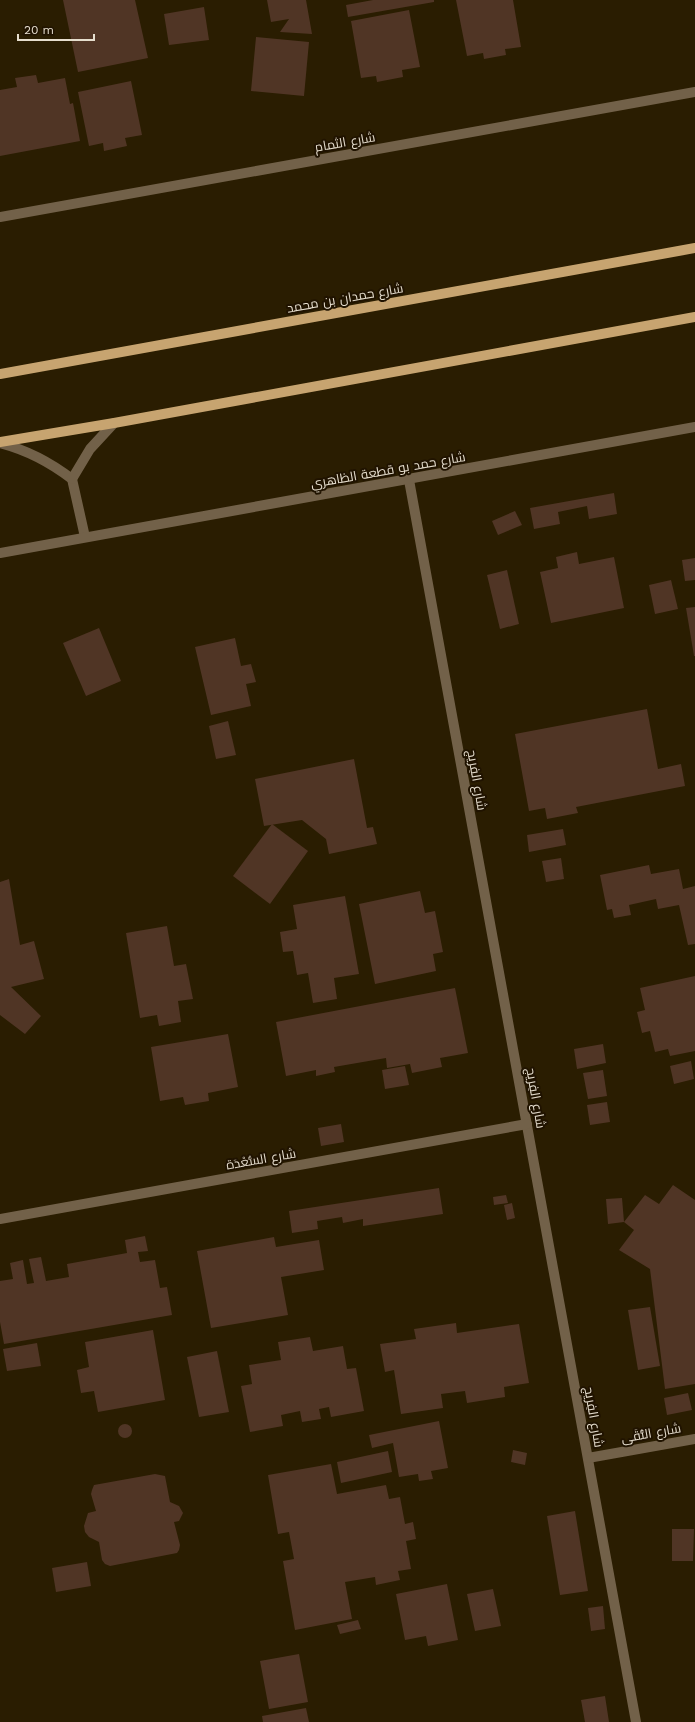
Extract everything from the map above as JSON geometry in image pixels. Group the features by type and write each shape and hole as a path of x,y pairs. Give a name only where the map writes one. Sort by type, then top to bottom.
{"main road":[{"name":"شارع حمدان بن محمد","path":"0,374 695,248"},
{"path":"0,442 114,423 695,316"}],"street":[{"name":"شارع الثمام","path":"0,217 695,92"},
{"path":"72,479 90,449 114,423"},
{"name":"شارع حمد بو قطعة الظاهري","path":"0,553 695,427"},
{"path":"0,442 37,456 56,466 72,479 85,537"},
{"name":"شارع الفِريج","path":"409,480 636,1722"},
{"name":"شارع السُّعْدَة","path":"0,1219 527,1124"},
{"name":"شارع التُّقَى","path":"588,1458 695,1439"}],"building":[{"path":"63,0 135,0 148,58 78,72"},
{"path":"267,0 306,0 312,34 280,32 289,19 271,22"},
{"path":"373,0 434,0 434,2 348,17 346,5"},
{"path":"456,0 513,0 521,47 505,49 506,55 484,59 483,53 467,56"},
{"path":"204,7 209,40 169,45 164,14"},
{"path":"409,10 420,67 402,70 403,77 377,82 376,76 361,78 351,21"},
{"path":"256,37 309,42 304,96 251,91"},
{"path":"36,75 38,83 65,78 70,104 73,103 80,141 0,156 0,90 17,87 15,78"},
{"path":"131,81 142,135 125,138 127,146 104,151 103,143 89,146 78,92"},
{"path":"614,493 617,514 589,519 587,506 558,512 560,524 534,529 530,508"},
{"path":"515,511 522,525 498,535 492,521"},
{"path":"577,552 579,564 614,557 624,608 551,623 540,572 558,568 556,557"},
{"path":"695,558 695,580 685,581 682,560"},
{"path":"507,570 519,624 500,629 487,575"},
{"path":"671,580 678,609 655,614 649,585"},
{"path":"695,607 695,656 694,656 686,608"},
{"path":"99,628 121,681 86,696 63,643"},
{"path":"235,638 241,666 251,664 256,682 246,684 251,706 211,715 195,647"},
{"path":"647,709 658,769 681,764 685,786 576,807 578,813 547,819 545,808 529,811 515,734"},
{"path":"228,721 236,755 216,759 209,726"},
{"path":"354,759 367,828 373,827 377,844 329,854 326,839 302,820 264,826 255,779"},
{"path":"272,824 308,851 270,904 233,876"},
{"path":"563,829 566,845 529,852 527,835"},
{"path":"561,858 564,879 546,882 542,861"},
{"path":"649,865 651,874 679,869 683,889 695,886 695,944 688,945 679,905 658,909 656,899 629,905 631,915 614,918 612,909 607,910 600,875"},
{"path":"9,879 20,945 34,941 44,979 11,987 41,1016 25,1034 0,1015 0,882"},
{"path":"420,891 425,913 435,911 443,952 433,954 436,971 375,984 359,904"},
{"path":"345,896 359,974 334,978 337,999 313,1003 308,973 297,975 293,951 283,952 280,932 297,929 293,905"},
{"path":"167,926 174,966 186,964 193,999 178,1001 181,1022 159,1026 157,1015 140,1018 126,933"},
{"path":"695,976 695,1051 670,1056 668,1049 655,1052 650,1031 642,1033 637,1012 645,1010 640,988"},
{"path":"455,988 468,1053 440,1058 442,1067 412,1073 410,1064 387,1068 386,1058 334,1067 335,1072 316,1076 316,1070 286,1076 276,1022"},
{"path":"228,1034 238,1087 208,1093 209,1101 185,1105 183,1097 160,1101 151,1047"},
{"path":"603,1044 606,1063 577,1069 574,1049"},
{"path":"691,1061 694,1079 674,1084 670,1066"},
{"path":"405,1066 409,1085 385,1089 382,1070"},
{"path":"603,1070 607,1096 588,1099 583,1073"},
{"path":"607,1102 610,1122 590,1125 587,1105"},
{"path":"341,1124 344,1142 321,1146 318,1128"},
{"path":"673,1185 695,1200 695,1384 665,1389 650,1269 619,1250 634,1230 624,1222 645,1195 659,1204"},
{"path":"439,1188 443,1214 363,1226 363,1219 343,1223 342,1217 317,1221 318,1229 292,1233 289,1211"},
{"path":"506,1195 508,1203 494,1205 493,1197"},
{"path":"622,1198 624,1222 608,1224 606,1199"},
{"path":"512,1203 515,1218 507,1220 504,1205"},
{"path":"145,1236 148,1251 138,1252 140,1262 155,1260 160,1288 167,1287 172,1315 4,1344 0,1322 0,1281 13,1279 10,1263 23,1260 27,1284 34,1283 29,1259 41,1257 46,1281 69,1277 67,1264 127,1253 125,1240"},
{"path":"274,1237 276,1247 319,1240 324,1270 281,1277 288,1315 211,1328 197,1251"},
{"path":"650,1307 660,1366 638,1370 628,1310"},
{"path":"456,1323 457,1333 519,1324 529,1383 504,1387 505,1397 467,1403 465,1391 441,1394 443,1408 401,1414 394,1370 385,1372 380,1344 416,1339 414,1329"},
{"path":"153,1330 165,1400 98,1412 94,1391 81,1393 77,1370 89,1367 85,1342"},
{"path":"310,1337 313,1351 343,1346 347,1369 356,1368 364,1411 331,1417 329,1407 319,1409 321,1419 302,1422 300,1411 281,1415 283,1426 250,1432 241,1386 252,1384 249,1365 281,1360 278,1342"},
{"path":"37,1343 41,1366 7,1371 3,1349"},
{"path":"217,1351 229,1412 199,1417 187,1357"},
{"path":"688,1393 692,1410 667,1415 664,1398"},
{"path":"439,1421 448,1468 431,1471 433,1479 419,1481 418,1474 399,1477 393,1443 372,1448 369,1435"},
{"path":"122,1424 128,1424 132,1428 132,1434 128,1438 122,1438 118,1434 118,1428"},
{"path":"513,1450 527,1453 525,1465 511,1462"},
{"path":"388,1451 392,1472 341,1483 337,1462"},
{"path":"331,1464 337,1494 386,1485 389,1499 400,1497 405,1524 413,1522 416,1539 406,1541 411,1569 398,1571 400,1580 376,1585 375,1577 345,1582 352,1619 295,1630 283,1561 294,1559 289,1532 278,1534 268,1475"},
{"path":"155,1474 165,1476 170,1502 179,1506 183,1513 179,1521 174,1522 180,1545 179,1550 177,1553 110,1566 105,1564 102,1560 99,1542 89,1537 85,1532 84,1526 88,1513 96,1511 91,1494 94,1485"},
{"path":"575,1511 588,1591 560,1595 547,1516"},
{"path":"672,1529 694,1529 693,1561 672,1561"},
{"path":"87,1562 91,1586 56,1592 52,1568"},
{"path":"447,1584 458,1640 428,1646 426,1636 405,1640 396,1594"},
{"path":"493,1589 501,1626 475,1631 467,1594"},
{"path":"603,1606 605,1629 591,1631 588,1608"},
{"path":"358,1620 361,1629 340,1634 337,1625"},
{"path":"299,1654 308,1702 269,1709 260,1661"},
{"path":"605,1696 609,1722 585,1722 581,1700"},
{"path":"306,1708 309,1722 263,1722 262,1716"}]}
